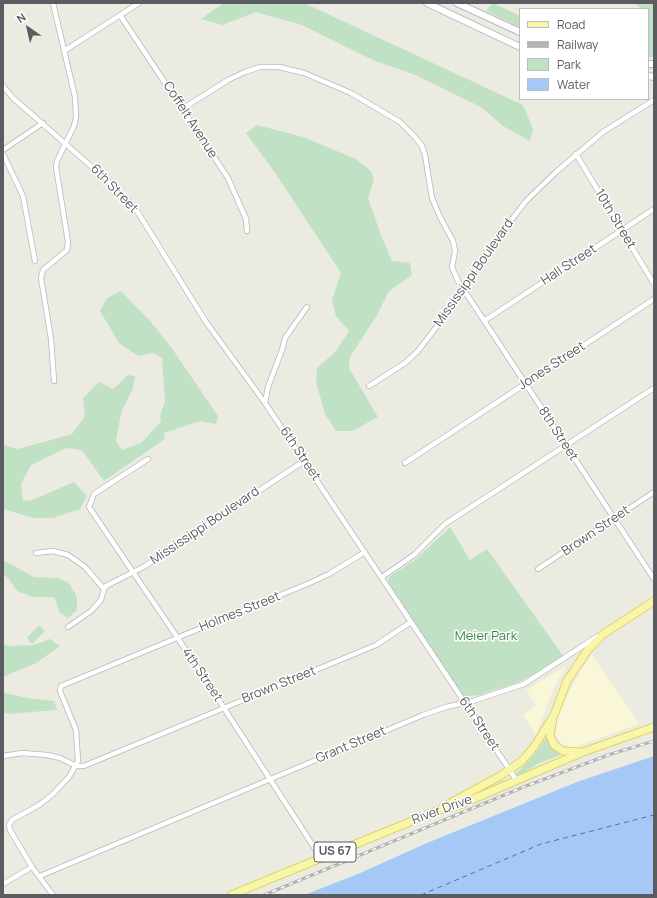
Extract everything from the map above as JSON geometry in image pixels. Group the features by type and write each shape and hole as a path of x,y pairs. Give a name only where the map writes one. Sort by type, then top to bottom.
{"main road":[{"path":"427,3 519,47"},
{"path":"457,3 519,32"},
{"name":"Grant Street","path":"621,623 654,601"},
{"name":"US 67","path":"439,810 510,770 522,761 534,747 552,718 567,681 575,666 602,635 621,623"},
{"path":"552,718 550,731 554,745 563,751 583,752"},
{"name":"River Drive","path":"231,895 439,810 457,806 583,752 654,727"}],"street":[{"path":"53,3 75,97 76,117 74,126 65,142 56,167 68,242 67,250 43,270 41,278 51,339 54,381"},
{"path":"64,51 139,3"},
{"name":"Coffelt Avenue","path":"120,15 228,178 246,219 247,231"},
{"name":"8th Street","path":"182,109 228,80 245,72 260,67 279,67 304,73 351,93 400,122 422,146 425,155 432,198 440,218 453,241 455,251 452,267 462,288 654,579"},
{"name":"6th Street","path":"3,86 13,98 65,142 137,210 202,316 265,403 517,781"},
{"name":"Mississippi Boulevard","path":"368,386 404,363 418,351 444,317 480,260 526,201 576,154 603,132 654,100"},
{"path":"3,150 43,123"},
{"path":"3,154 23,196 35,261"},
{"name":"10th Street","path":"576,154 654,284"},
{"name":"Hall Street","path":"484,321 654,209"},
{"name":"Jones Street","path":"405,463 654,299"},
{"path":"265,403 268,387 285,338 307,307"},
{"path":"382,577 414,555 444,524 654,388"},
{"name":"4th Street","path":"148,459 96,493 92,498 89,507 223,707 321,858"},
{"name":"Mississippi Boulevard","path":"104,589 106,586 133,573 304,461"},
{"name":"Brown Street","path":"538,569 654,492"},
{"path":"36,553 53,551 68,555 85,567 104,589 101,600 96,606 68,627"},
{"name":"Holmes Street","path":"76,766 78,749 73,724 60,691 63,684 312,582 329,574 365,552"},
{"name":"Brown Street","path":"76,766 84,766 223,707 376,645 412,622"},
{"name":"Grant Street","path":"40,876 423,715 519,686 536,678 579,647 621,623"},
{"path":"3,756 22,753 47,755 60,758 76,766 69,777 53,794 39,805 12,820 9,825 10,830 32,867 53,895"},
{"path":"3,884 32,867"}],"shaded area":[{"path":"592,655 639,724 571,748 562,744 552,730 566,698 581,670"},
{"path":"566,666 552,692 536,735 523,715 536,705 526,690"}],"green space":[{"path":"224,3 304,3 523,105 533,129 530,141 503,126 481,107 413,74 375,61 302,25 256,12 222,25 201,19"},
{"path":"493,3 519,16 519,27 486,11"},
{"path":"635,3 654,3 654,57 649,57 649,8 640,8"},
{"path":"257,125 303,137 356,159 371,171 374,179 368,198 392,261 410,263 412,275 389,291 377,315 350,357 349,368 378,417 352,431 336,431 325,414 316,382 317,368 335,352 349,331 336,316 332,300 341,273 276,174 246,133"},
{"path":"121,291 151,322 171,347 218,416 216,424 200,421 164,433 165,439 104,481 82,450 66,448 31,465 21,484 23,501 32,500 74,482 87,496 80,509 53,518 33,518 3,509 3,445 18,449 72,434 85,416 83,398 99,382 113,389 128,375 135,376 133,388 121,413 116,441 122,450 141,443 161,422 160,416 165,402 162,358 154,353 138,356 119,343 100,311 107,298"},
{"name":"Meier Park","path":"450,527 470,560 487,549 564,657 519,682 479,695 464,697 388,582 389,577 416,559"},
{"path":"3,560 34,577 58,578 69,583 77,597 77,610 68,618 60,613 54,597 33,597 17,591 8,578 3,574"},
{"path":"39,625 45,631 32,644 27,638"},
{"path":"50,639 60,646 36,663 3,677 3,644 11,646 34,645"},
{"path":"3,691 5,693 27,698 54,701 57,710 8,714 3,712"},
{"path":"547,737 562,754 537,764 521,775 515,775 534,755"}],"water":[{"path":"654,756 654,895 304,895 358,874 427,843 577,782"}],"ferry route":[{"path":"421,895 541,844 654,815"}],"railway":[{"path":"264,895 526,786 611,754 654,741"}]}
